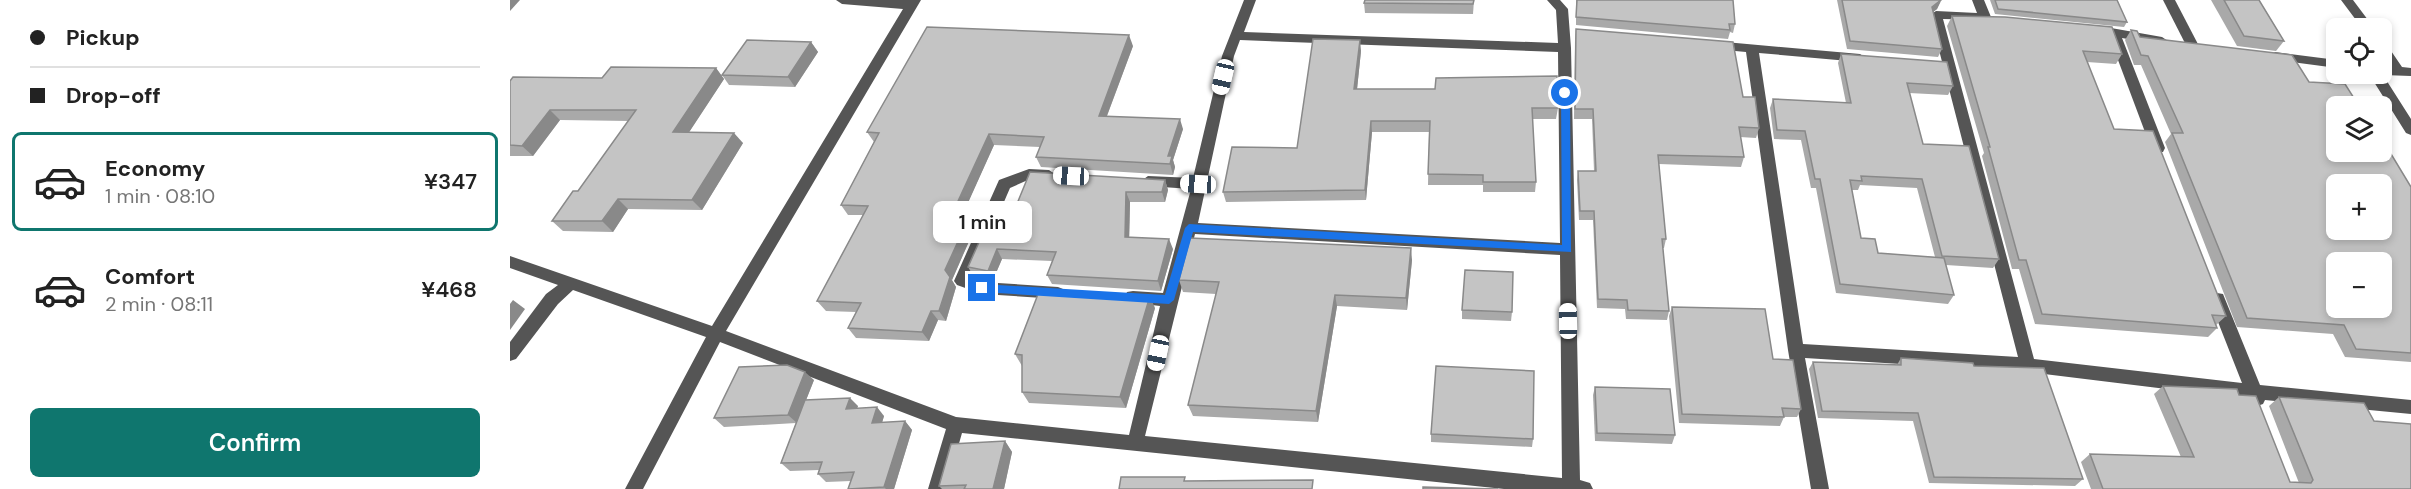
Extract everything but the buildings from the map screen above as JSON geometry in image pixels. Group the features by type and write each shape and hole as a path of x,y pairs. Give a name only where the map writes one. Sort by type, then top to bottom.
{"street":[{"path":"633,489 716,334 913,3 842,0"},
{"path":"1135,444 1169,300 1189,228 1228,56 1250,0"},
{"path":"510,262 716,334 956,425 1577,488 1567,249 1564,48 1570,32 1562,9 1553,0"},
{"path":"1978,0 1990,18 1936,15 1943,65 2028,365"},
{"path":"2078,27 2112,30 2188,46 2169,0"},
{"path":"2347,0 2360,18"},
{"path":"2112,30 2162,158"},
{"path":"1236,36 1564,48"},
{"path":"1705,44 1879,59"},
{"path":"1752,49 1796,350 1820,489"},
{"path":"2260,54 2326,63"},
{"path":"2392,58 2405,71"},
{"path":"2382,84 2411,130"},
{"path":"1063,176 1029,174 1004,184 963,281 982,288 1075,294"},
{"path":"1131,180 1198,184"},
{"path":"1189,228 1567,249"},
{"path":"510,354 552,299 570,284"},
{"path":"2212,285 2262,414"},
{"path":"1122,297 1169,300"},
{"path":"1796,350 2028,365 2254,392 2411,407"},
{"path":"937,489 956,425"}],"route":[{"path":"982,288 1169,300 1189,228 1567,249 1565,93"}]}
